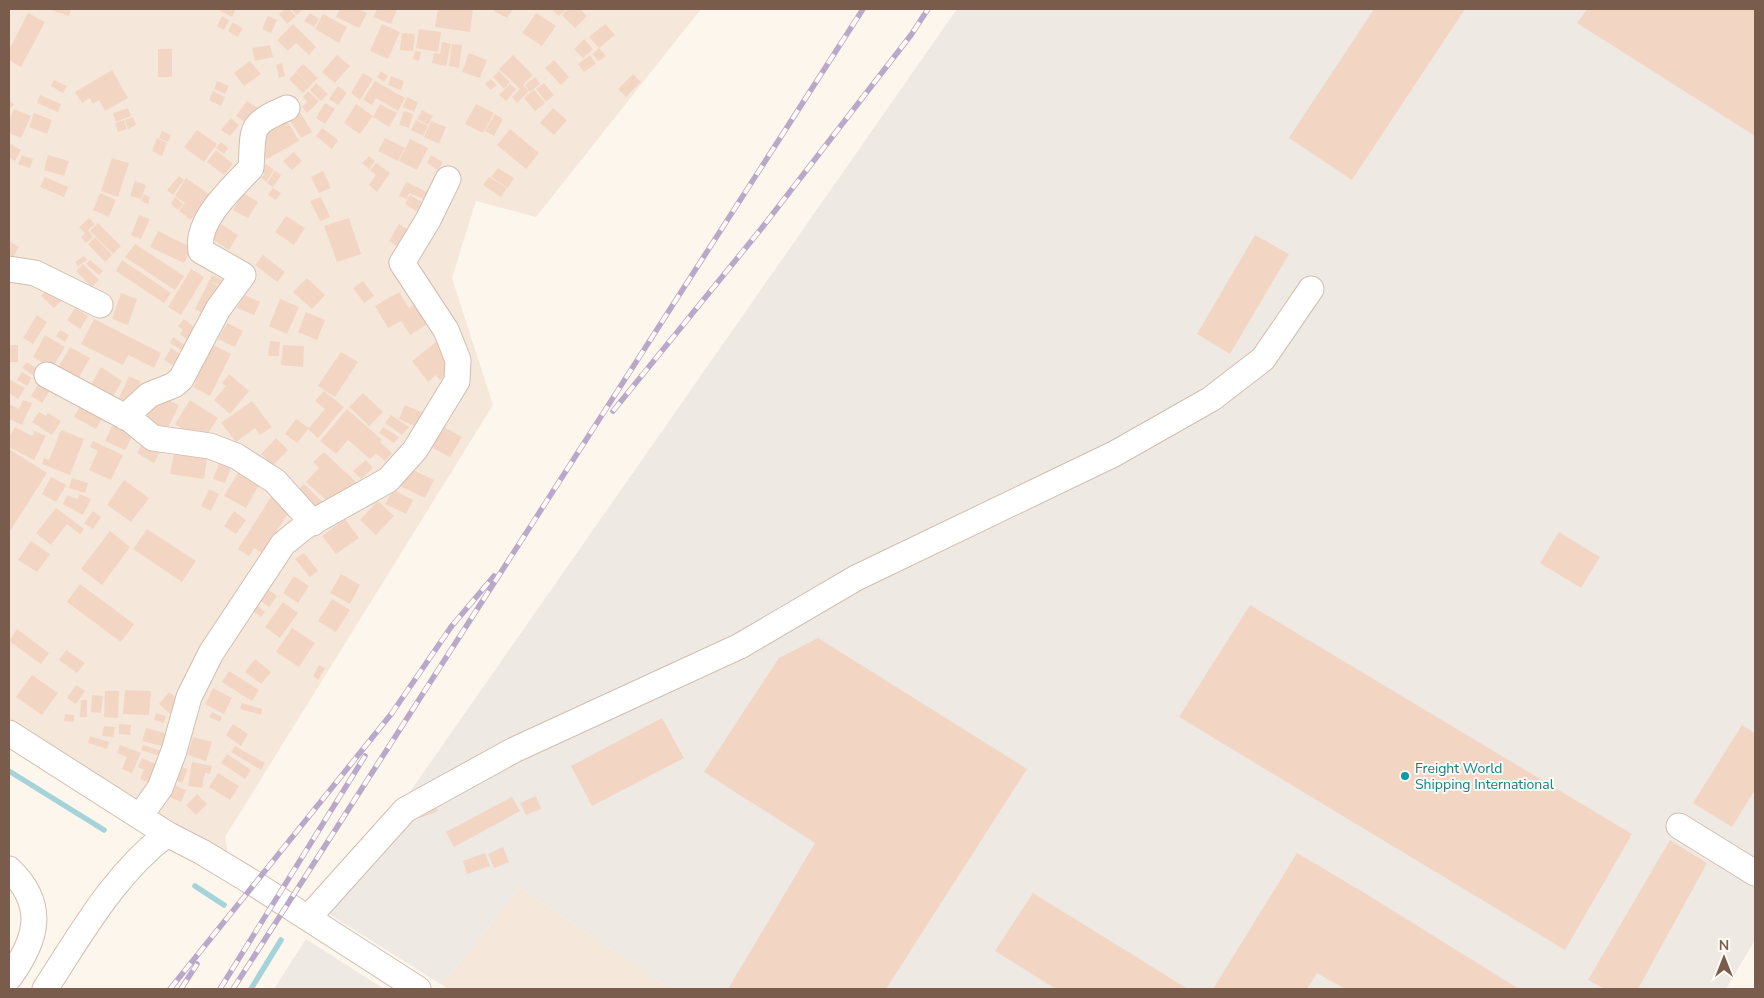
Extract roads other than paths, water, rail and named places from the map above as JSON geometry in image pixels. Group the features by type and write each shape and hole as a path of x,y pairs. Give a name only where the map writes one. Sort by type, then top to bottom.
{"street":[{"path":"125,417 149,394 174,385 181,379 218,309 243,275 207,256 201,250 199,241 203,228 222,199 251,168 252,135 256,125 264,118 287,108"},
{"path":"140,816 160,788 174,751 189,697 211,654 283,544 312,523 388,480 415,450 457,380 458,360 446,330 402,263 428,220 448,179"},
{"path":"9,269 35,273 100,305"},
{"path":"308,918 405,810 514,750 740,646 856,578 1114,454 1211,399 1263,359 1311,289"},
{"path":"47,375 125,417 153,438 210,446 236,456 275,481 312,523"},
{"path":"9,733 167,834 202,852 308,918 418,989"},
{"path":"1679,826 1755,873"},
{"path":"45,989 111,888 145,850 167,834"},
{"path":"9,869 20,879 30,898 35,927 24,957 9,978"}],"waterway":[{"path":"9,771 104,830"},
{"path":"195,886 224,905"},
{"path":"251,989 281,940"}],"railway":[{"path":"233,989 863,9"},
{"path":"613,411 761,229 911,35 928,9"},
{"path":"170,989 392,713 451,627 494,576"},
{"path":"220,989 365,756"},
{"path":"181,989 197,964"}],"place":[{"name":"Freight World Shipping International","path":"1405,776"}]}
